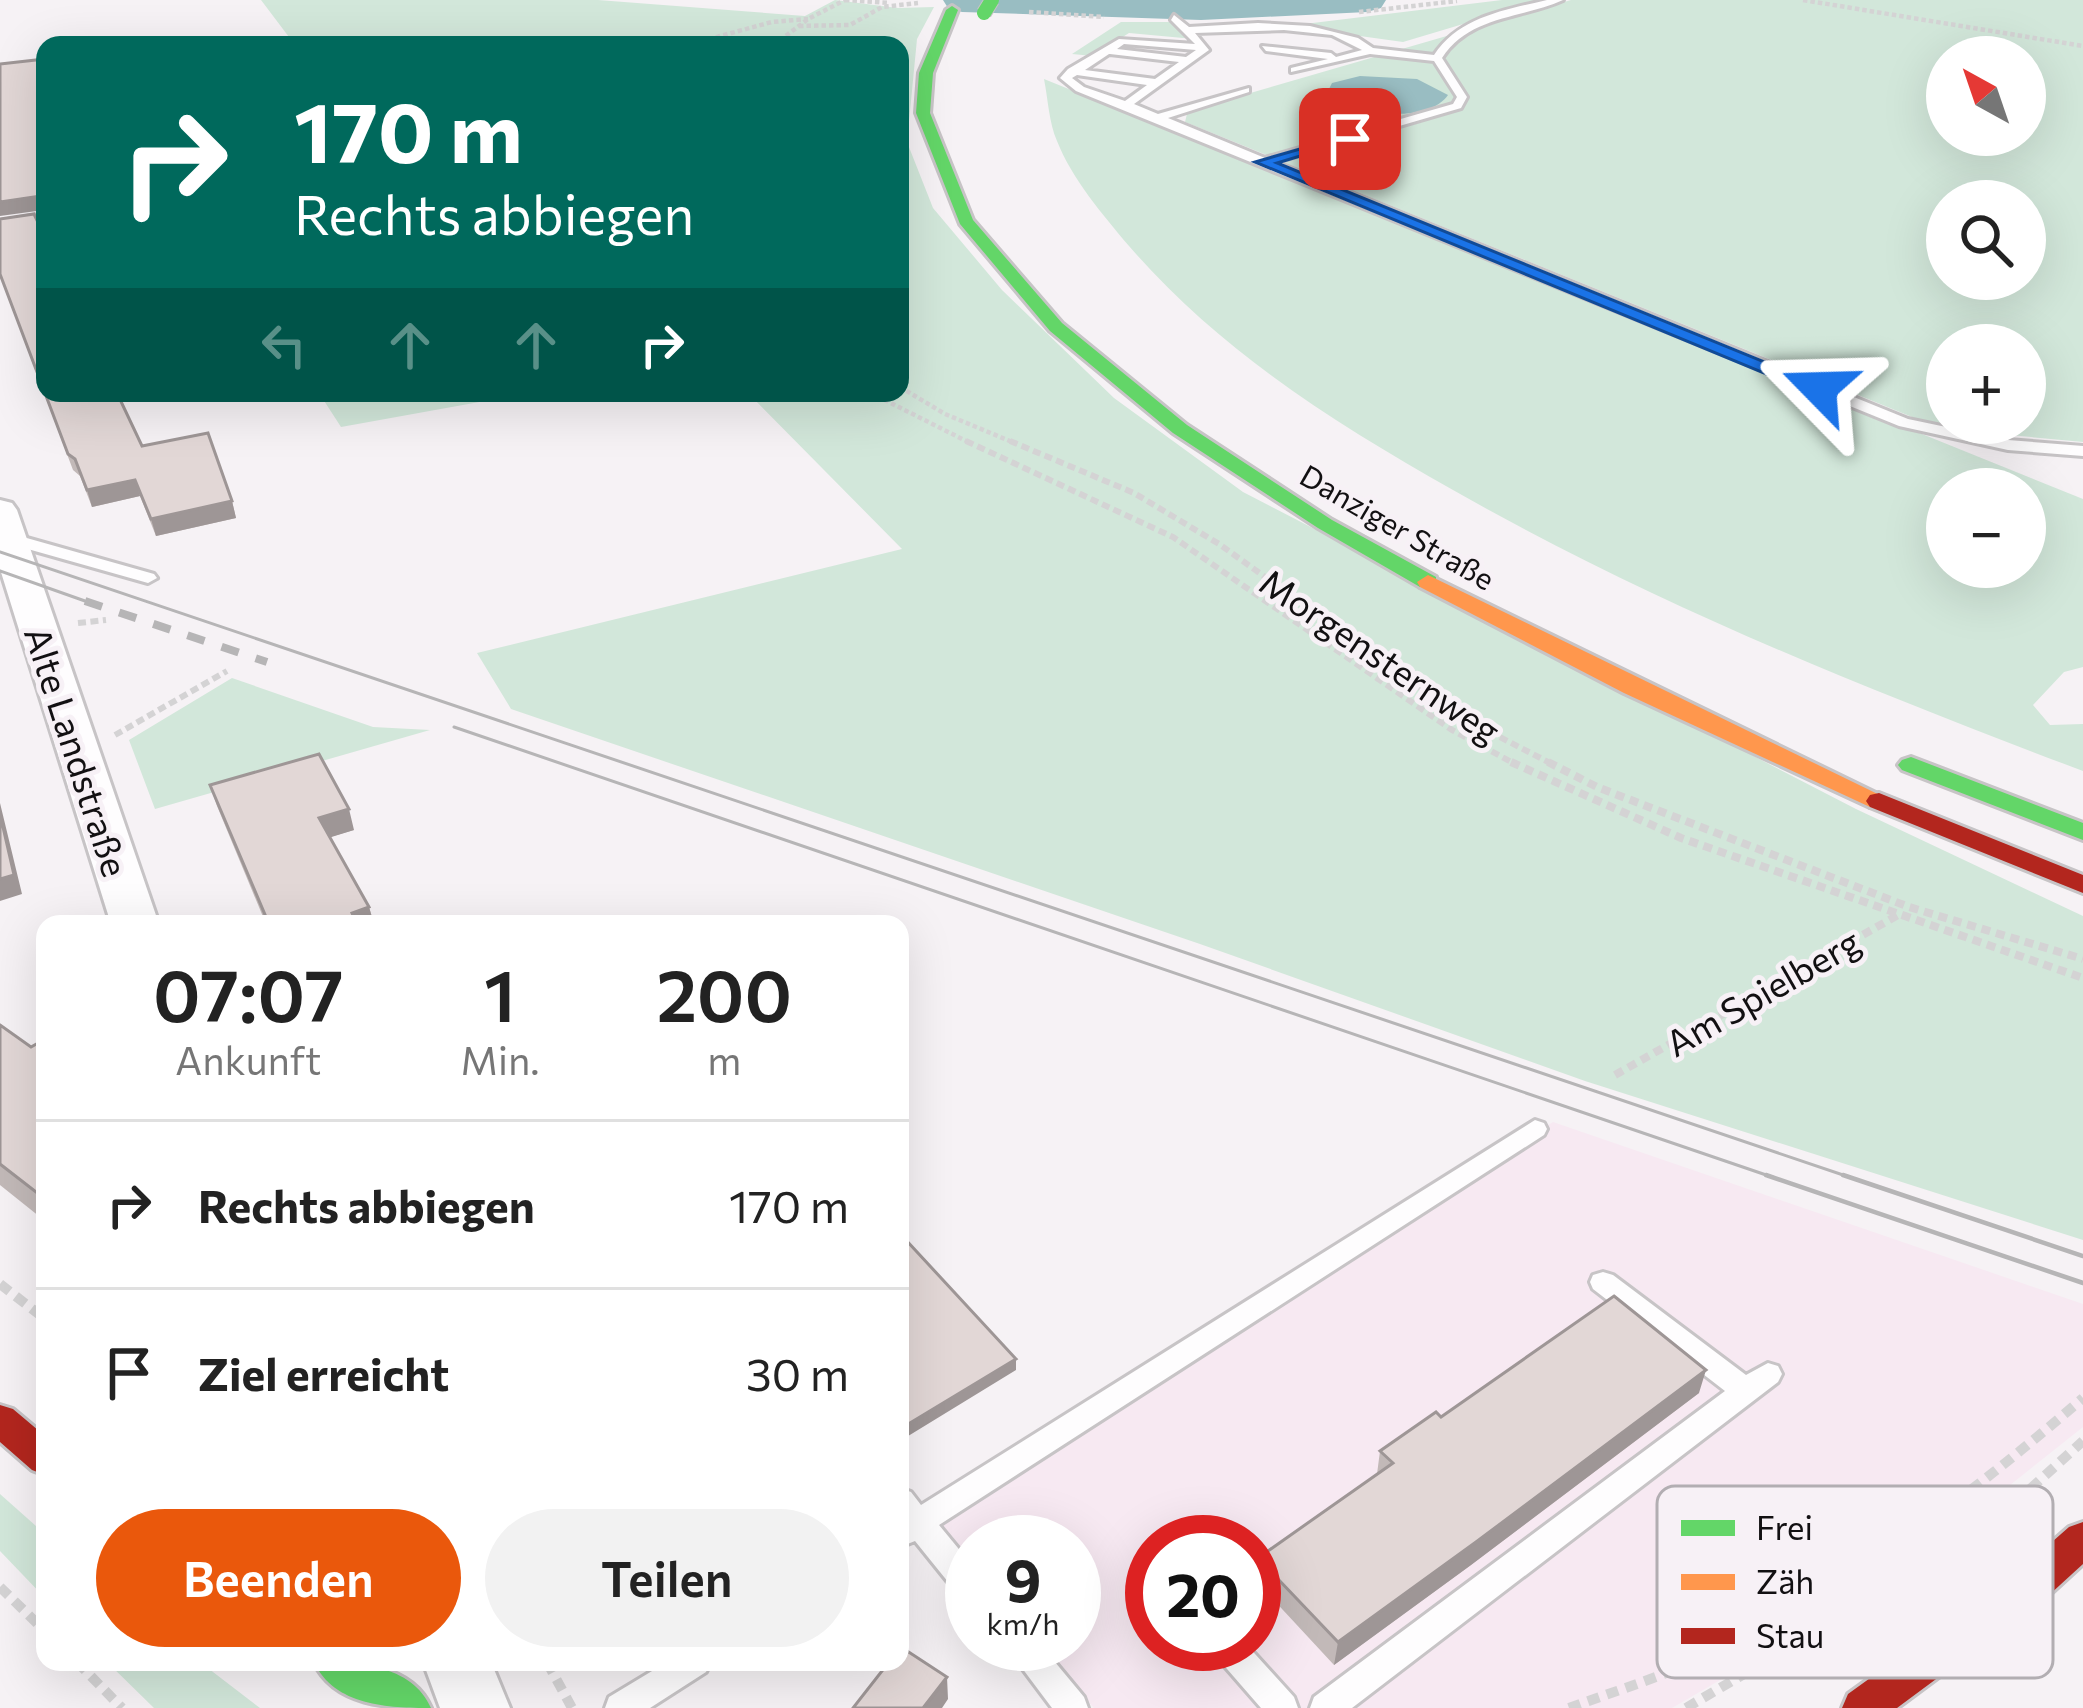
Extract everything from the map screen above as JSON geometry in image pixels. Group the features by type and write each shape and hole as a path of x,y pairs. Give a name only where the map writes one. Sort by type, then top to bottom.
{"main road":[{"name":"Danziger Straße","path":"954,5 928,57 922,111 939,168 976,236 1038,309 1131,392 1261,485 1474,608 1732,735 2083,885"},
{"path":"972,43 988,6"},
{"path":"1900,760 2083,832"},
{"path":"0,1420 36,1451"},
{"path":"2053,1566 2083,1539"},
{"path":"351,1671 410,1708"},
{"path":"1863,1708 1904,1678"}],"street":[{"name":"Alte Landstraße","path":"4,524 30,593 73,747 132,915"},
{"path":"461,1671 475,1708"}],"lane":[{"path":"1437,58 1445,41 1474,24 1558,0"},
{"path":"1174,18 1205,48"},
{"path":"1189,30 1256,26 1318,32 1356,38 1370,51"},
{"path":"1205,48 1134,39 1104,50 1065,78 1069,84 1904,423 2008,445 2083,452"},
{"path":"1266,47 1345,57"},
{"path":"1126,105 1205,48"},
{"path":"1104,50 1189,60"},
{"path":"1295,70 1370,51 1437,58"},
{"path":"1263,162 1457,106 1462,97 1437,58"},
{"path":"1072,71 1158,83"},
{"path":"1158,118 1245,90"},
{"path":"0,225 36,219"},
{"path":"4,524 148,578"},
{"path":"909,1518 1534,1129"},
{"path":"1326,1708 1757,1382 1603,1282"},
{"path":"909,1523 945,1560"},
{"path":"621,1708 681,1671"},
{"path":"1042,1671 1072,1708"},
{"path":"1249,1671 1282,1708"}],"path":[{"path":"784,36 845,0 897,4"},
{"path":"1803,0 2083,46"},
{"path":"720,36 772,22 808,20"},
{"path":"799,26 836,28 861,22"},
{"name":"Morgensternweg","path":"909,392 945,414 1134,493 1219,544 1461,717 1597,788 1905,910 2083,959"},
{"path":"884,402 1173,537 1452,730 1550,782 1681,838 1905,910 2083,978"},
{"path":"73,747 128,731 226,671"},
{"name":"Am Spielberg","path":"1615,1075 1905,910"},
{"path":"0,1284 36,1312"},
{"path":"1974,1486 2083,1398"},
{"path":"2034,1486 2083,1442"},
{"path":"0,1587 36,1621"},
{"path":"87,1671 122,1708"},
{"path":"553,1671 572,1708"},
{"path":"1569,1708 1657,1674"},
{"path":"1685,1708 1739,1678"}],"shaded area":[{"path":"1553,1122 2083,1304 2083,1427 2009,1486 1657,1486 1657,1678 1724,1678 1672,1708 1094,1708 1061,1671 1101,1671 1101,1515 945,1515 945,1541 928,1522"}],"green space":[{"path":"261,0 598,0 805,16 835,0 934,7 917,39 909,121 909,36 288,36"},
{"path":"1010,0 1346,0 1200,7 1010,1"},
{"path":"1502,0 1544,0 1403,42 1288,26"},
{"path":"1571,0 2083,0 2083,442 2046,438 2046,324 1926,324 1926,421 1917,419 1185,122 1187,114"},
{"path":"1121,22 1170,22 1194,39 1129,33 1093,56 1072,54"},
{"path":"1044,79 1926,436 1926,444 1947,444 2006,468 1926,468 1926,588 2046,588 2046,484 2083,499 2083,667 2064,672 2033,705 2050,725 2083,724 2083,771 1921,709 1684,608 1529,532 1322,411 1240,351 1164,284 1089,196 1052,127"},
{"path":"909,147 933,208 1002,290 1114,398 1243,492 1856,809 2083,916 2083,1240 1585,1081 511,709 477,653 902,549 757,402 909,402"},
{"path":"325,402 479,402 341,427"},
{"path":"232,678 373,727 430,730 155,809 129,740"},
{"path":"0,1494 36,1526 36,1589 0,1551"},
{"path":"116,1671 212,1671 260,1708 154,1708"}],"water":[{"path":"1360,76 1417,79 1448,95 1424,110 1389,114 1353,108 1326,95 1332,83"}],"building":[{"path":"36,60 36,197 0,202 0,64"},
{"path":"34,214 36,218 36,369 0,274 0,219"},
{"path":"48,402 121,402 142,446 208,433 232,501 151,519 135,480 87,490 75,459 68,454"},
{"path":"319,754 349,809 319,818 369,907 353,915 265,915 210,785"},
{"path":"0,814 14,875 0,879"},
{"path":"0,1025 31,1047 36,1044 36,1192 0,1164"},
{"path":"909,1243 1016,1359 909,1424"},
{"path":"1614,1296 1706,1370 1338,1642 1281,1582 1281,1542 1393,1463 1380,1451 1436,1412 1441,1417"},
{"path":"909,1652 947,1677 923,1708 853,1708 882,1671 909,1671"}],"waterway":[{"path":"962,0 1201,8 1367,0"}],"tram line":[{"path":"0,552 1852,1178"},
{"path":"0,571 85,601"},
{"path":"454,727 1775,1178"},
{"path":"1766,1175 2083,1283"},
{"path":"1843,1175 2083,1256"}],"railway":[{"path":"85,601 267,662"}],"traffic: fast":[{"path":"984,13 992,0"},
{"path":"952,10 926,73 923,113 966,221 1056,327 1180,429 1325,524 1428,582"},
{"path":"1911,765 2083,832"},
{"path":"350,1671 410,1708"}],"traffic: slow":[{"path":"1428,582 1633,688 1879,801"}],"traffic: jam":[{"path":"1879,801 2083,885"},
{"path":"0,1420 36,1451"},
{"path":"2053,1566 2083,1539"},
{"path":"1863,1708 1904,1678"}],"route":[{"path":"1350,139 1263,162 1819,388"}]}
